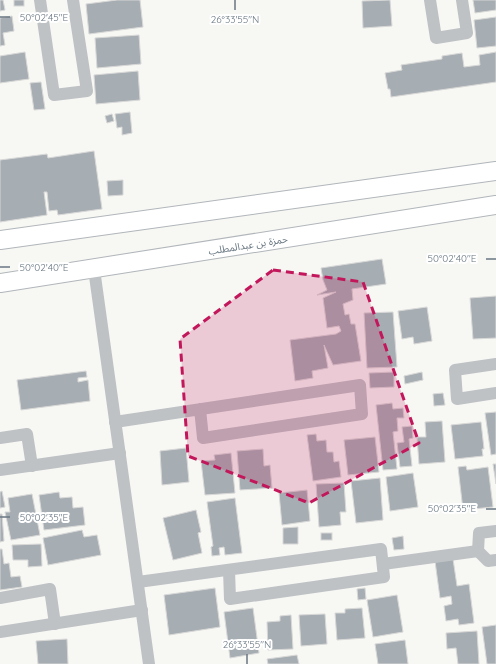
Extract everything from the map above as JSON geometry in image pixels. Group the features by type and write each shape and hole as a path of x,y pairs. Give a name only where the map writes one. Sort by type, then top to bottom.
{"street":[{"path":"40,0 54,95 87,91 73,0"},
{"path":"430,0 436,38 466,34 462,0"},
{"path":"0,240 496,171"},
{"name":"حمزة بن عبدالمطلب","path":"0,283 496,205"},
{"path":"94,269 149,664"},
{"path":"496,364 455,370 457,399 496,393"},
{"path":"115,422 200,409 360,385 362,414 203,438 200,409"},
{"path":"0,438 27,434 32,466"},
{"path":"0,470 120,453"},
{"path":"496,531 479,533 478,551 488,561 496,560"},
{"path":"138,582 381,549 384,578 230,599 229,570"},
{"path":"383,564 478,551"},
{"path":"0,598 50,589 55,624"},
{"path":"0,632 142,610"}],"highlighted area":[{"path":"273,270 363,282 419,443 309,503 188,456 180,339"}],"building":[{"path":"0,0 3,0 5,10 0,11"},
{"path":"14,0 24,0 24,6 14,6"},
{"path":"117,0 140,0 143,27 89,34 86,4"},
{"path":"390,0 392,26 363,28 362,1"},
{"path":"473,0 496,0 496,10 475,13"},
{"path":"12,16 14,31 3,33 5,45 0,46 0,18"},
{"path":"496,17 496,46 477,48 474,20"},
{"path":"139,35 141,64 97,68 95,38"},
{"path":"25,52 29,79 0,83 0,56"},
{"path":"496,52 496,82 391,97 385,73 402,70 401,65 442,59 442,56 462,53 464,67 480,65 479,55"},
{"path":"138,71 140,100 96,104 94,75"},
{"path":"41,82 45,109 34,110 30,83"},
{"path":"130,112 132,133 122,135 122,127 117,128 115,114"},
{"path":"112,114 114,121 107,123 105,116"},
{"path":"94,151 102,209 58,215 57,210 49,211 47,192 44,192 47,215 0,222 0,160 47,154 48,158"},
{"path":"123,180 123,195 108,196 107,181"},
{"path":"382,259 386,284 352,289 353,300 343,304 345,315 349,314 351,324 355,324 361,361 333,365 324,345 328,368 312,371 313,378 295,381 290,340 336,334 341,331 339,326 327,328 323,298 336,292 317,295 327,290 323,280 321,268"},
{"path":"496,296 496,338 473,339 470,298"},
{"path":"427,307 432,341 414,344 413,337 402,339 398,311"},
{"path":"393,312 397,367 367,368 364,313"},
{"path":"86,371 87,377 78,378 78,382 88,380 90,401 21,410 17,380"},
{"path":"394,372 394,387 370,388 369,373"},
{"path":"422,372 423,380 405,384 404,376"},
{"path":"443,393 445,405 434,406 433,394"},
{"path":"392,403 393,409 403,408 404,418 397,418 398,431 393,432 397,469 383,470 376,405"},
{"path":"496,412 496,454 491,455 485,413"},
{"path":"442,421 445,462 419,464 417,437 426,437 425,422"},
{"path":"481,422 484,449 482,449 483,456 455,459 451,425"},
{"path":"412,426 413,438 409,439 412,466 400,467 397,443 404,442 402,427"},
{"path":"316,434 317,441 326,440 327,452 333,452 334,462 339,461 341,477 313,481 307,435"},
{"path":"375,437 379,472 348,475 344,440"},
{"path":"186,448 189,482 162,485 160,451"},
{"path":"263,449 264,466 270,465 272,488 240,490 237,451"},
{"path":"231,453 235,493 205,495 201,461 215,460 214,455"},
{"path":"493,464 496,464 496,484"},
{"path":"466,466 467,470 488,467 493,507 463,510 458,467"},
{"path":"413,473 418,507 390,511 386,477"},
{"path":"380,478 383,520 356,523 351,481"},
{"path":"344,483 346,512 340,512 341,525 319,527 316,484"},
{"path":"307,490 310,521 282,525 279,493"},
{"path":"2,491 5,507 0,508 0,492"},
{"path":"59,492 60,498 72,497 73,508 83,507 85,525 44,530 39,495"},
{"path":"32,494 40,535 11,540 5,512 10,512 8,498"},
{"path":"235,498 242,553 225,555 224,547 219,548 220,555 212,556 211,547 213,546 207,502"},
{"path":"196,510 201,532 198,533 202,553 173,560 163,518"},
{"path":"0,514 2,514 4,541 0,542"},
{"path":"298,527 298,544 283,544 283,528"},
{"path":"82,530 84,537 97,535 101,555 48,565 43,538"},
{"path":"321,533 332,533 332,540 321,540"},
{"path":"403,536 404,549 394,550 392,538"},
{"path":"41,544 42,566 28,567 28,560 13,560 12,545"},
{"path":"0,549 2,549 4,564 9,563 11,577 20,576 22,587 0,590"},
{"path":"453,559 457,586 469,584 474,623 459,625 458,619 446,621 444,606 452,604 451,596 440,598 435,561"},
{"path":"215,588 220,627 169,635 164,595"},
{"path":"365,588 366,599 358,600 357,589"},
{"path":"397,595 403,632 373,637 367,600"},
{"path":"253,608 259,653 230,658 224,612"},
{"path":"362,608 365,638 337,640 335,613 345,613 345,609"},
{"path":"325,614 327,644 301,646 299,615"},
{"path":"291,615 293,649 268,650 267,622 280,621 280,616"},
{"path":"496,625 496,664 487,664 482,627"},
{"path":"477,631 479,664 458,664 456,648 447,649 446,633"},
{"path":"67,639 68,664 38,664 36,641"},
{"path":"405,640 408,664 378,664 375,644"},
{"path":"297,655 299,664 268,664 267,659"}]}
